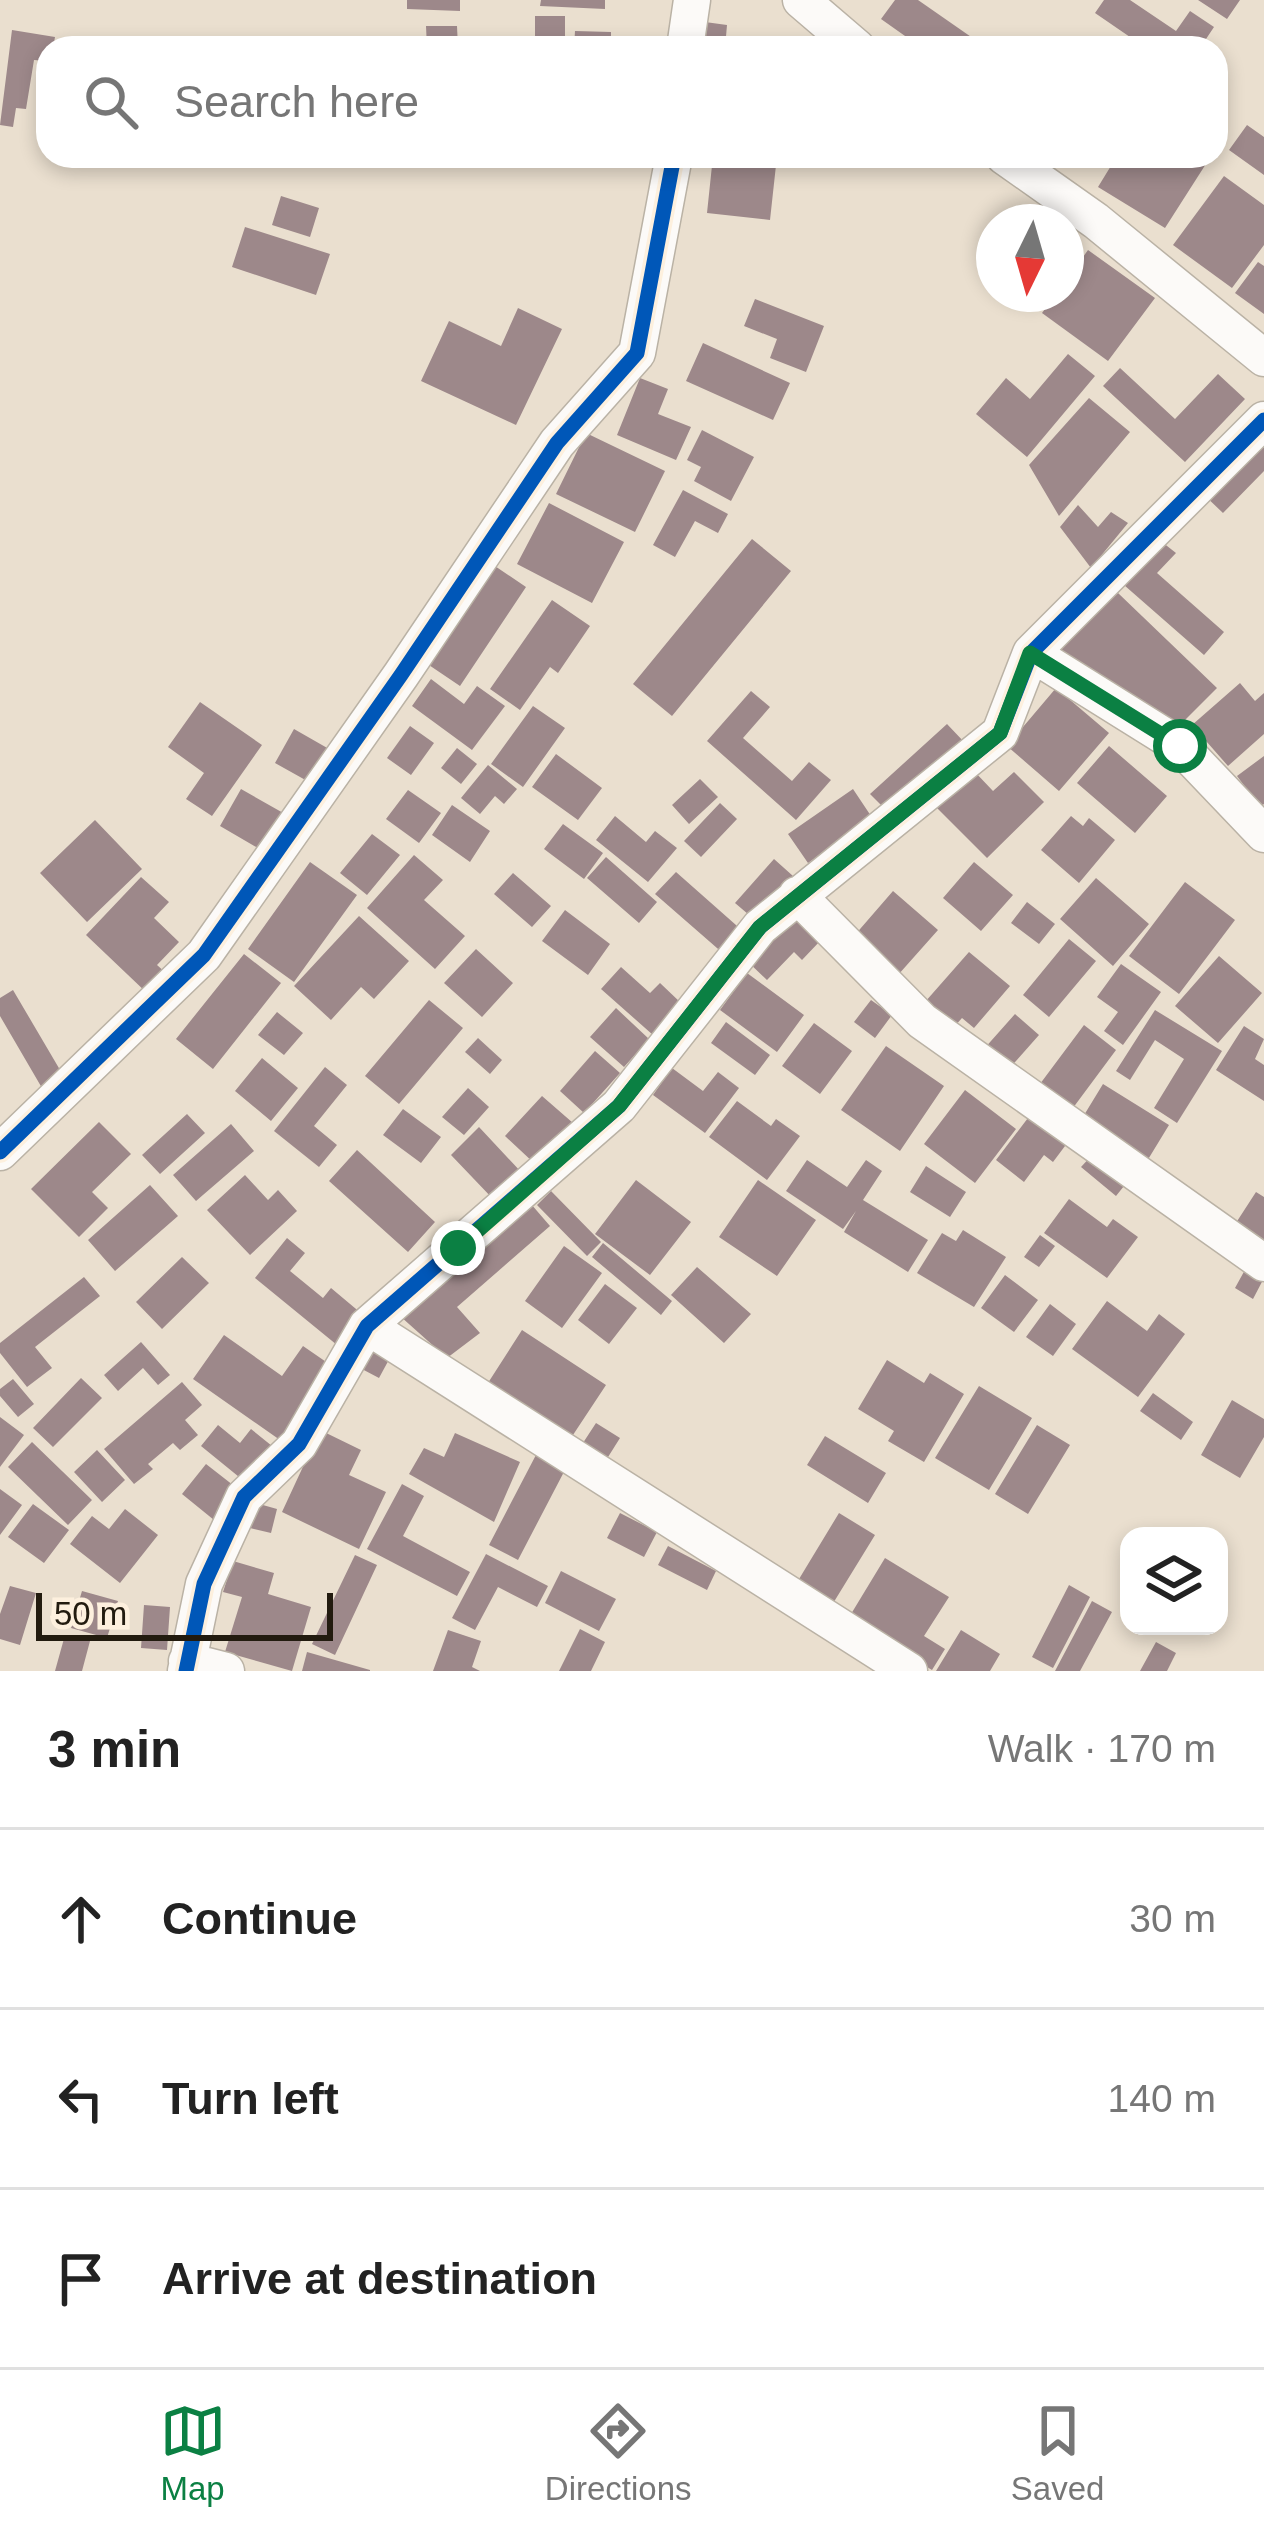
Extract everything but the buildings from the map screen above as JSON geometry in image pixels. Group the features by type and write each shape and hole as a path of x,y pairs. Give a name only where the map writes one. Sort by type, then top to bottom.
{"street":[{"path":"687,36 692,0"},
{"path":"801,0 843,36"},
{"path":"0,1152 204,955 401,676 557,443 637,353 672,168"},
{"path":"1021,168 1096,221 1264,358"},
{"path":"226,1671 186,1666 204,1584 244,1497 298,1444 367,1326 619,1106 760,927 1000,733 1030,653 1264,420"},
{"path":"1030,653 1180,746 1264,834"},
{"path":"797,895 922,1021 1264,1263"},
{"path":"367,1326 909,1671"}],"cycle path":[{"path":"0,1152 204,955 557,443 637,353 672,168"},
{"path":"186,1671 204,1584 244,1497 299,1444 367,1326 619,1106 760,927 1000,733 1031,653 1264,420"}],"route":[{"path":"458,1248 619,1106 760,927 1000,733 1030,653 1180,746"}]}
